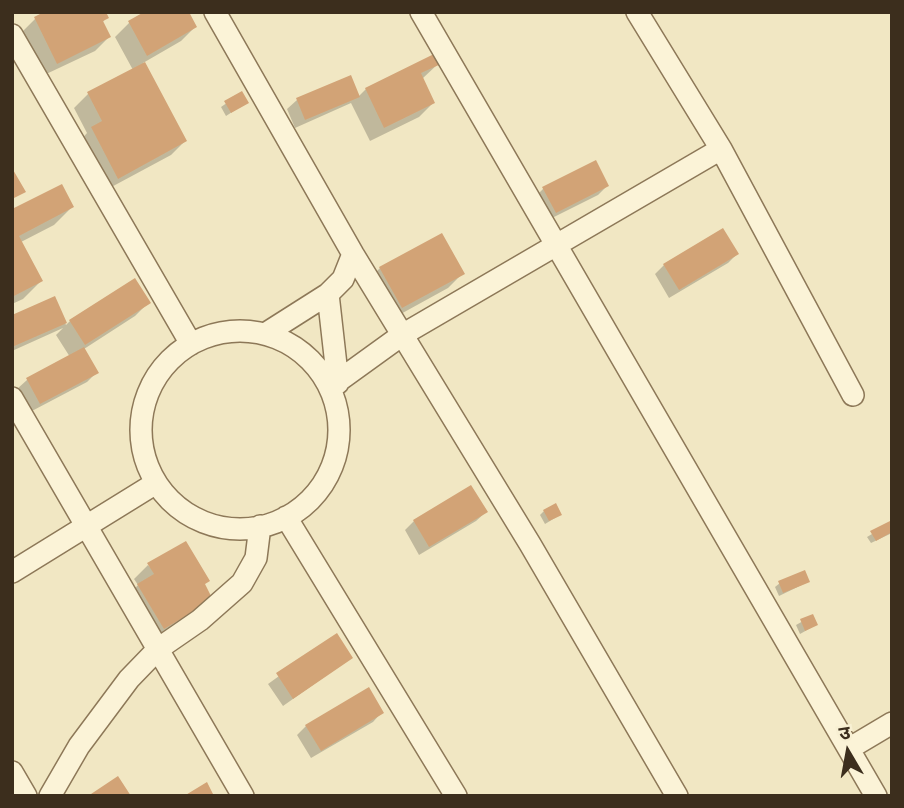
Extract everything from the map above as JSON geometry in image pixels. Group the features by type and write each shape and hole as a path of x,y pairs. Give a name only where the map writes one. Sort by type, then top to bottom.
{"street":[{"path":"215,12 353,254 530,544 677,796"},
{"path":"421,12 559,245 876,796"},
{"path":"637,12 721,149 853,395"},
{"path":"12,35 191,344"},
{"path":"334,385 402,335 721,149"},
{"path":"265,334 328,294 343,279 353,254"},
{"path":"328,294 339,436 334,461 323,483 307,502 286,517 261,526 230,528 202,521 176,505 156,483 146,463 141,440 146,396 157,375 172,357 191,344 227,332 265,334 292,345 314,363 334,385"},
{"path":"12,398 243,796"},
{"path":"12,572 156,483"},
{"path":"286,517 456,796"},
{"path":"50,796 99,717 158,649 200,620 242,583 256,558 261,526"},
{"path":"850,748 892,723"},
{"path":"12,772 26,796"}],"building":[{"path":"44,12 106,12 109,18 103,21 111,37 57,64 34,17"},
{"path":"144,12 189,12 197,27 147,56 128,21"},
{"path":"436,53 441,64 421,73 435,103 384,128 365,88"},
{"path":"145,62 187,141 118,179 91,127 102,121 87,92"},
{"path":"351,75 360,97 305,120 296,98"},
{"path":"242,91 249,103 231,113 224,101"},
{"path":"596,160 609,186 556,213 542,187"},
{"path":"12,168 26,192 12,199"},
{"path":"62,184 74,207 19,236 43,281 12,297 12,209"},
{"path":"723,228 739,254 679,290 663,264"},
{"path":"442,233 465,274 402,308 379,267"},
{"path":"135,278 151,303 85,345 69,320"},
{"path":"55,296 67,323 12,347 12,315"},
{"path":"84,347 99,373 40,404 26,378"},
{"path":"471,485 488,512 429,547 413,520"},
{"path":"556,503 562,515 549,521 543,510"},
{"path":"892,520 892,532 876,541 870,531"},
{"path":"186,541 210,581 205,584 213,600 164,629 137,584 154,574 147,563"},
{"path":"805,570 810,582 783,593 778,581"},
{"path":"813,614 818,625 805,631 800,619"},
{"path":"337,633 353,658 293,699 276,673"},
{"path":"369,687 384,713 321,751 305,725"},
{"path":"118,776 131,796 88,796"},
{"path":"207,782 214,796 184,796"}]}
